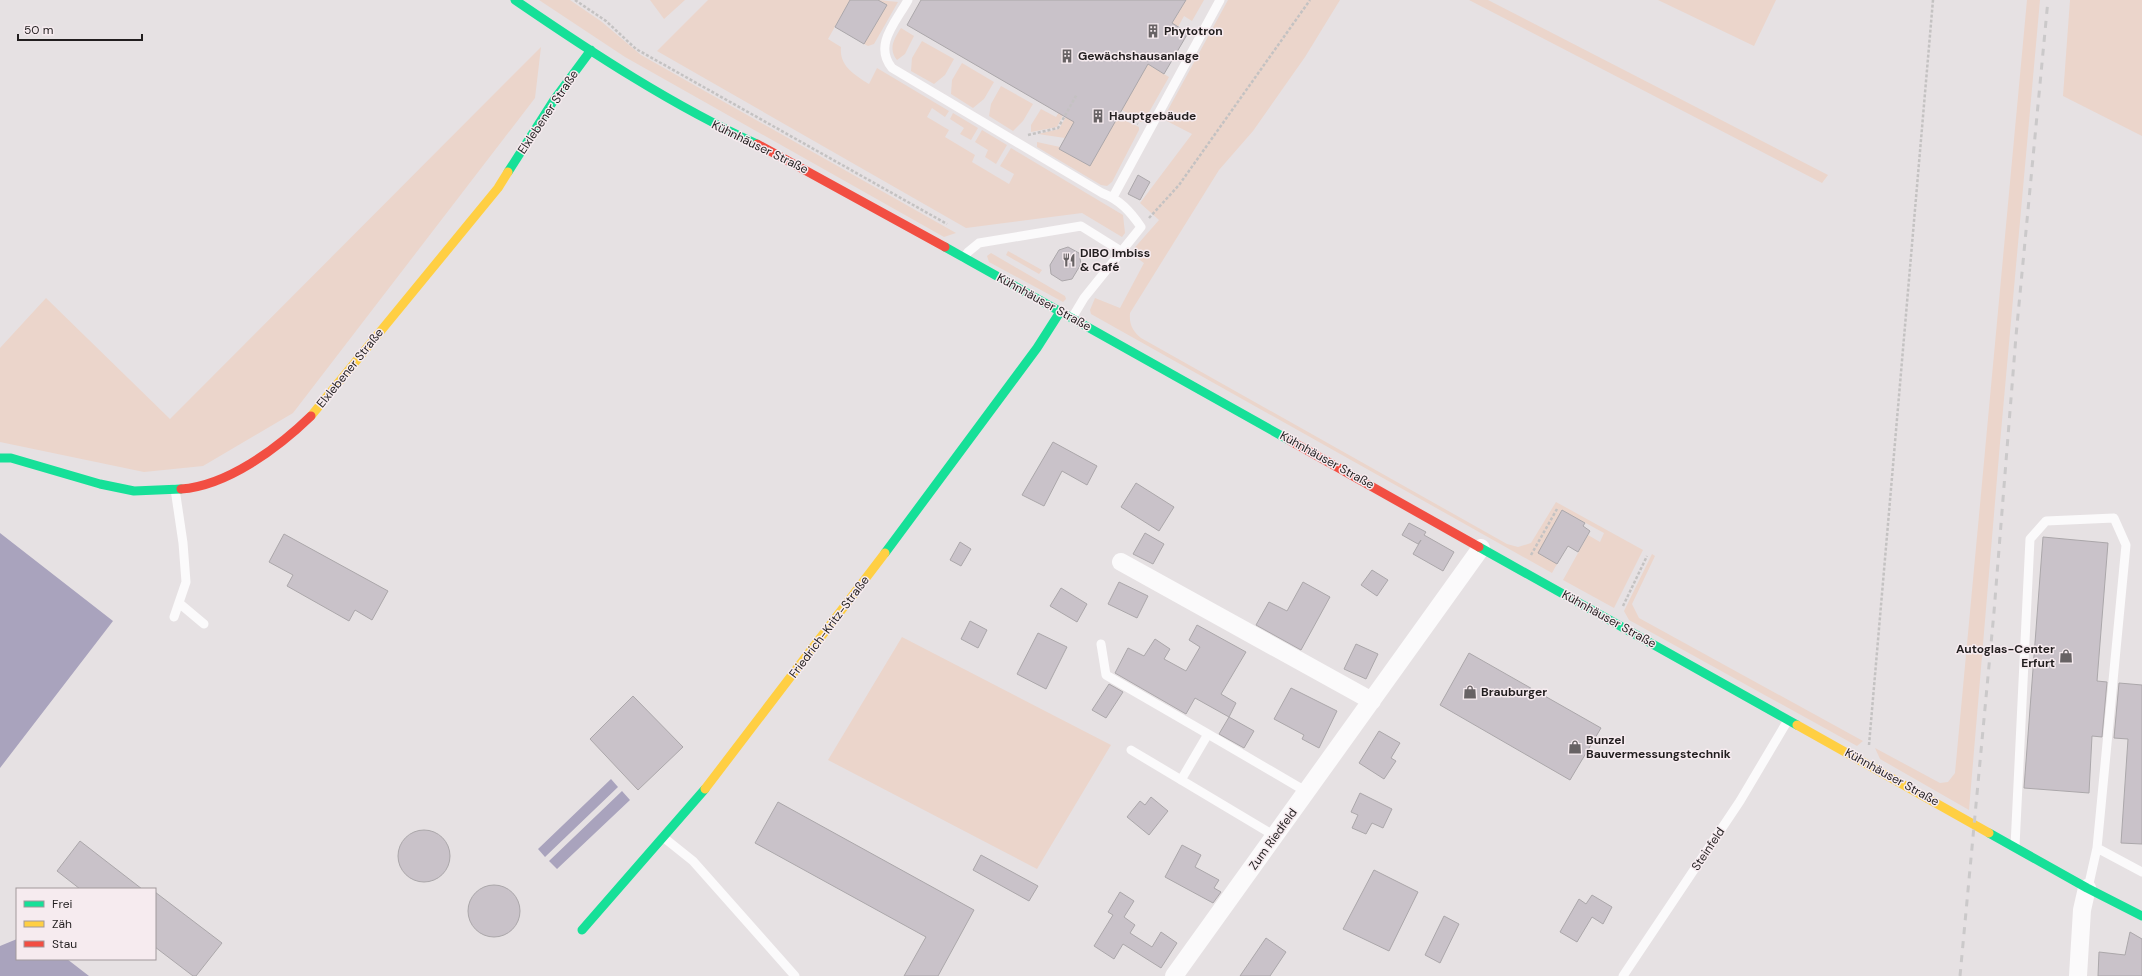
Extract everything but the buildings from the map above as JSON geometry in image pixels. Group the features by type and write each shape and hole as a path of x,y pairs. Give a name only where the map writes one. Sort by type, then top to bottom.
{"street":[{"name":"Kühnhäuser Straße","path":"515,0 591,50 713,124 771,150 1789,719 2087,888 2142,916"},
{"name":"Elxlebener Straße","path":"0,458 11,458 100,484 134,491 190,488 238,472 285,439 310,417 498,188 554,100 591,50"},
{"name":"Friedrich-Kritz-Straße","path":"582,930 706,788 849,601 1037,348 1060,312"},
{"name":"Zum Riedfeld","path":"1174,976 1481,548"},
{"path":"1121,562 1372,701"},
{"path":"2078,976 2082,910 2087,888"}],"lane":[{"path":"908,0 884,45 885,57 892,68 1102,193 1113,197 1124,206 1141,227 1084,298 1072,318"},
{"path":"1113,197 1220,0"},
{"path":"964,258 968,252 979,243 1081,226 1121,251"},
{"path":"174,489 183,543 186,582 174,617"},
{"path":"2015,846 2030,539 2046,521 2114,518 2126,545 2097,848 2087,888"},
{"path":"179,603 204,624"},
{"path":"1101,644 1106,675 1307,792"},
{"name":"Steinfeld","path":"1623,976 1740,801 1789,719"},
{"path":"1181,780 1208,734"},
{"path":"1131,750 1275,836"},
{"path":"663,837 693,861 795,976"},
{"path":"2097,848 2142,872"}],"path":[{"path":"575,0 606,21 636,49 952,227"},
{"path":"1141,227 1179,186 1310,0"},
{"path":"1868,764 1933,0"},
{"path":"1025,135 1058,128 1077,94"},
{"path":"1120,114 1128,118"},
{"path":"1522,570 1557,509"},
{"path":"1622,608 1647,556"}],"shaded area":[{"path":"539,0 570,0 602,22 641,55 956,233 944,237 625,57"},
{"path":"650,0 685,0 664,19"},
{"path":"708,0 850,0 828,39 841,47 841,54 845,65 853,73 869,84 877,68 949,111 945,117 932,108 927,117 949,130 945,137 975,155 972,162 1009,184 1014,174 1000,166 1011,148 1123,215 1125,233 1122,237 1082,213 966,228 657,51"},
{"path":"878,0 898,2 874,44 868,46 864,44 887,5"},
{"path":"1186,0 1204,0 1192,21 1184,16 1178,27 1172,24"},
{"path":"1228,0 1340,0 1305,57 1253,131 1219,170 1130,313 1130,321 1134,330 1141,338 1507,544 1518,547 1531,543 1556,502 1643,550 1614,608 1563,580 1588,535 1600,542 1604,533 1562,510 1538,553 1557,564 1552,573 1091,314 1090,310 1095,298 1120,308 1144,263 1130,253 1159,220 1140,203 1192,134 1163,119"},
{"path":"1469,0 1488,0 1828,175 1822,183"},
{"path":"1658,0 1776,0 1754,46"},
{"path":"2027,0 2040,0 1969,810 1880,759 1875,748 1940,783 1948,782 1955,773"},
{"path":"2070,0 2142,0 2142,136 2063,96"},
{"path":"901,28 914,36 905,54 897,60 894,56 892,48 894,40"},
{"path":"1101,39 1057,127 1031,132 1031,125 1041,109 1056,117"},
{"path":"922,41 954,59 945,75 934,84 911,71 912,58"},
{"path":"1110,42 1169,77 1144,121 1141,122 1122,110"},
{"path":"541,47 535,98 293,413 203,466 144,472 0,442 0,348 46,298 170,419"},
{"path":"962,63 994,82 984,99 973,108 951,94 952,80"},
{"path":"1001,86 1033,104 1023,121 1013,131 989,116 991,104"},
{"path":"1078,95 1086,100 1065,138 1038,134 1059,129"},
{"path":"953,113 978,128 971,140 960,134 964,128 950,119"},
{"path":"1117,117 1139,127 1139,130 1112,182 1107,186 1101,185 1037,147 1037,142 1060,147 1059,149 1090,166"},
{"path":"982,130 1007,145 996,164 985,157 988,150 975,142"},
{"path":"1008,251 1042,270 1039,274 1006,255"},
{"path":"991,253 1065,296 1066,299 1063,302 989,262 987,256"},
{"path":"0,533 113,621 0,768"},
{"path":"1652,554 1655,556 1632,604 1639,618 1863,741 1857,746 1629,620 1624,611"},
{"path":"902,637 1111,745 1037,869 828,760"},
{"path":"611,779 618,787 545,857 538,849"},
{"path":"622,791 630,800 557,869 549,861"},
{"path":"16,939 16,960 68,960 89,976 0,976 0,946"}],"railway":[{"path":"1960,976 1994,612 2016,336 2048,0"}],"traffic: fast":[{"path":"515,0 633,77 694,113 757,144"},
{"path":"508,172 554,100 591,50"},
{"path":"945,247 1289,440"},
{"path":"885,553 1037,348 1060,312"},
{"path":"0,458 11,458 100,484 134,491 181,489"},
{"path":"1479,547 1797,725"},
{"path":"582,930 705,789"},
{"path":"1989,833 2087,888 2142,916"}],"traffic: slow":[{"path":"311,416 498,188 508,172"},
{"path":"705,789 885,553"},
{"path":"1797,725 1989,833"}],"traffic: jam":[{"path":"757,144 945,247"},
{"path":"181,489 216,481 234,473 267,452 311,416"},
{"path":"1289,440 1479,547"}],"place":[{"name":"Phytotron","path":"1153,31"},
{"name":"Gewächshausanlage","path":"1067,56"},
{"name":"Hauptgebäude","path":"1098,116"},
{"name":"DIBO Imbiss & Café","path":"1069,260"},
{"name":"Autoglas-Center Erfurt","path":"2066,656"},
{"name":"Brauburger","path":"1470,692"},
{"name":"Bunzel Bauvermessungstechnik","path":"1575,747"}]}
